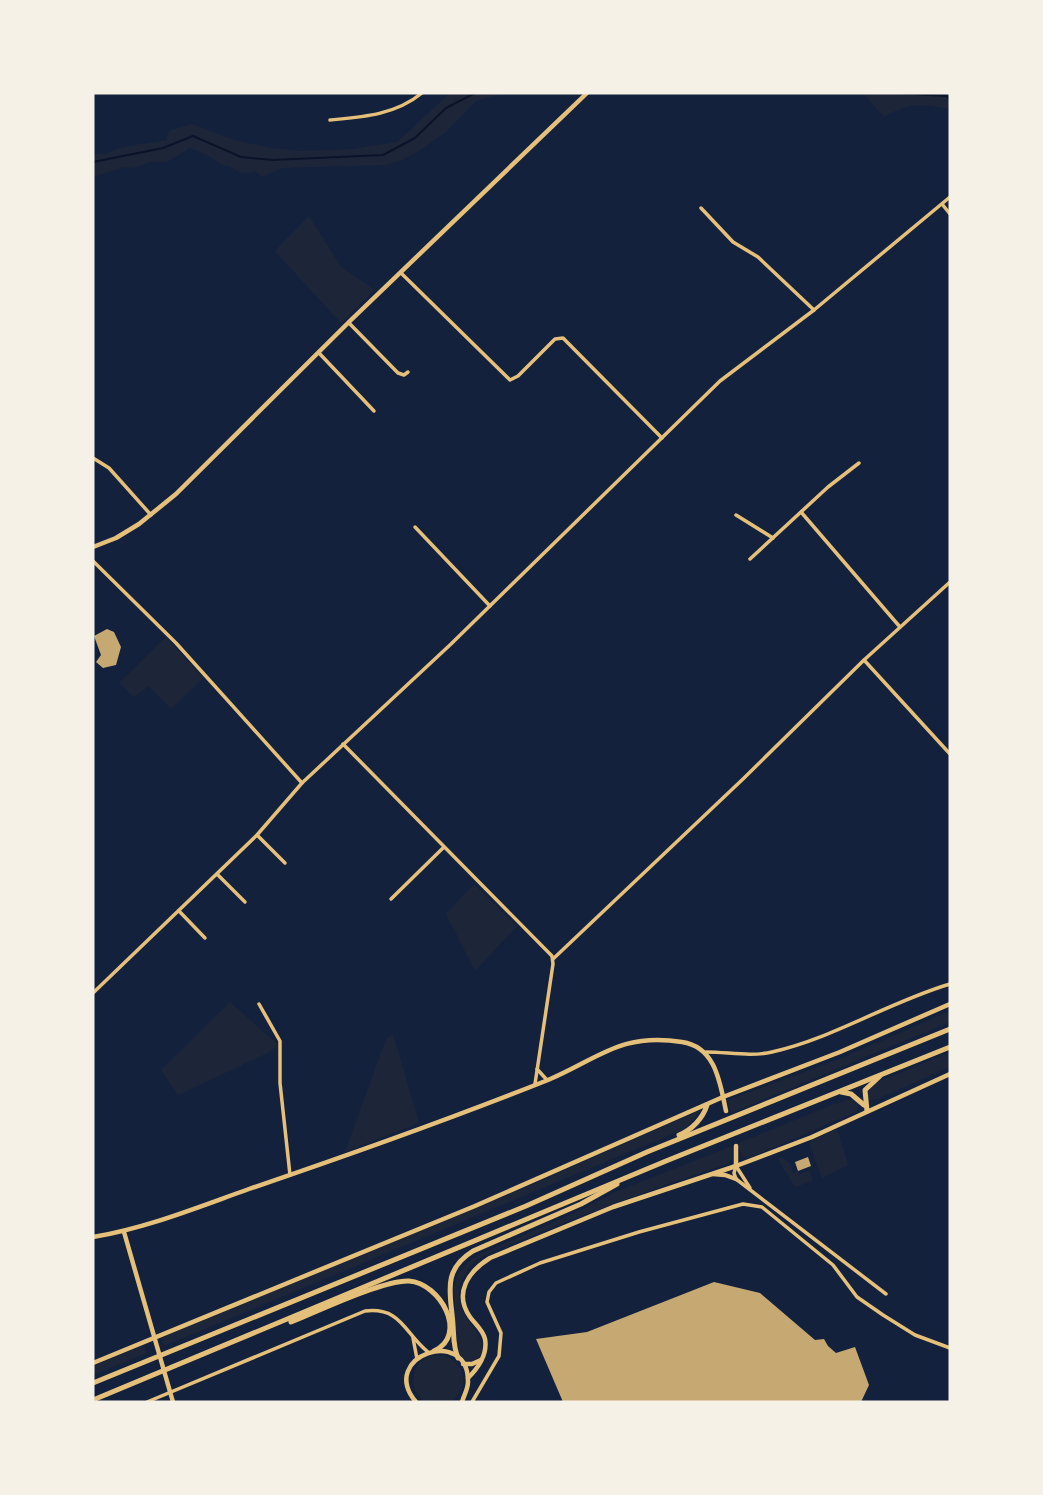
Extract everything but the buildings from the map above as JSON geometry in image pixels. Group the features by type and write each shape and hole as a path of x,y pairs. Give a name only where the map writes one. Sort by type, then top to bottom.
{"highway":[{"path":"93,1383 950,1029"},
{"path":"93,1400 738,1131 950,1047"},
{"path":"867,1111 865,1090 873,1080 895,1067"},
{"path":"837,1091 858,1098 867,1111"},
{"path":"647,1152 691,1129 705,1111 706,1105"},
{"path":"458,1358 454,1349 449,1290 458,1263 473,1251 581,1204 625,1178"},
{"path":"232,1343 375,1288 408,1281 431,1288 445,1307 449,1324 448,1338 442,1347 431,1351"}],"street":[{"path":"330,120 364,117 392,110 407,104 422,93"},
{"path":"93,547 116,538 151,515 176,494 587,93"},
{"path":"93,993 257,835 302,783 490,606 728,374 814,310 950,197"},
{"path":"942,204 950,214"},
{"path":"701,208 733,242 758,257 814,310"},
{"path":"401,273 468,342 510,380 518,376 555,340 563,338 663,438"},
{"path":"349,323 398,373 404,375 408,372"},
{"path":"319,353 374,411"},
{"path":"93,457 109,468 151,515"},
{"path":"750,559 859,463"},
{"path":"801,512 900,627"},
{"path":"736,515 773,538"},
{"path":"415,527 490,606"},
{"path":"93,562 176,643 302,783"},
{"path":"535,1084 553,959 751,772 864,660 950,582"},
{"path":"864,660 950,754"},
{"path":"343,744 553,959"},
{"path":"257,835 285,863"},
{"path":"391,899 444,846"},
{"path":"217,874 245,902"},
{"path":"179,911 205,937"},
{"path":"93,1237 124,1232 290,1175 547,1080 625,1042 682,1042 706,1052 758,1054 814,1039 950,984"},
{"path":"259,1004 280,1041 280,1083 290,1175"},
{"path":"93,1363 475,1206 723,1097 840,1052 950,1004"},
{"path":"706,1052 714,1065 726,1111"},
{"path":"537,1069 547,1080"},
{"path":"462,1401 468,1378 482,1360 485,1350 484,1337 467,1314 463,1302 464,1288 474,1269 490,1258 601,1211 736,1166 811,1137 950,1074"},
{"path":"736,1146 736,1179"},
{"path":"736,1166 751,1189"},
{"path":"709,1173 736,1179 751,1189 886,1294"},
{"path":"472,1402 499,1356 501,1334 486,1302 496,1283 540,1263 639,1232 743,1204 762,1207 833,1265 857,1297 869,1306 915,1335 950,1348"},
{"path":"124,1232 173,1402"},
{"path":"147,1402 365,1311 380,1311 404,1323 412,1336 417,1359"},
{"path":"412,1336 431,1351 451,1353 458,1358 468,1378"},
{"path":"416,1402 410,1392 407,1378 417,1359 431,1351"},
{"path":"463,1364 482,1360"}],"shaded area":[{"path":"450,93 504,93 476,101 446,132 403,160 386,165 282,168 262,177 255,171 245,173 224,166 190,148 167,162 150,162 135,168 124,167 93,177 93,154 107,154 116,149 166,140 169,131 192,124 234,140 300,151 353,149 397,142"},
{"path":"863,93 950,93 950,109 916,106 884,117"},
{"path":"309,216 341,267 375,290 341,323 275,251"},
{"path":"166,637 203,678 171,709 149,686 134,697 119,683"},
{"path":"474,884 517,926 475,971 446,914"},
{"path":"230,1002 278,1045 268,1053 178,1095 161,1070"},
{"path":"950,1011 950,1022 731,1113 728,1100 839,1059"},
{"path":"393,1034 419,1123 345,1152 386,1039"},
{"path":"950,1052 950,1067 880,1098 870,1100 867,1095 875,1083"},
{"path":"847,1100 860,1103 856,1112 749,1158 744,1157 736,1144 834,1104"},
{"path":"701,1110 687,1128 164,1346 161,1338 517,1191"},
{"path":"837,1129 848,1165 822,1178 809,1142"},
{"path":"732,1146 732,1159 727,1164 580,1216 480,1258 462,1280 459,1294 466,1317 482,1343 482,1352 476,1361 469,1362 461,1357 456,1348 454,1286 457,1275 472,1258 620,1190"},
{"path":"782,1157 790,1164 793,1173 798,1171 799,1175 809,1170 813,1181 795,1187 778,1159"},
{"path":"144,1345 147,1353 93,1375 93,1366"},
{"path":"438,1355 456,1362 463,1380 456,1398 438,1405 420,1398 413,1380 420,1362"}],"waterway":[{"path":"93,162 163,148 193,136 241,157 272,160 383,155 415,138 446,108 475,93"},
{"path":"896,93 946,96 950,99"}]}
